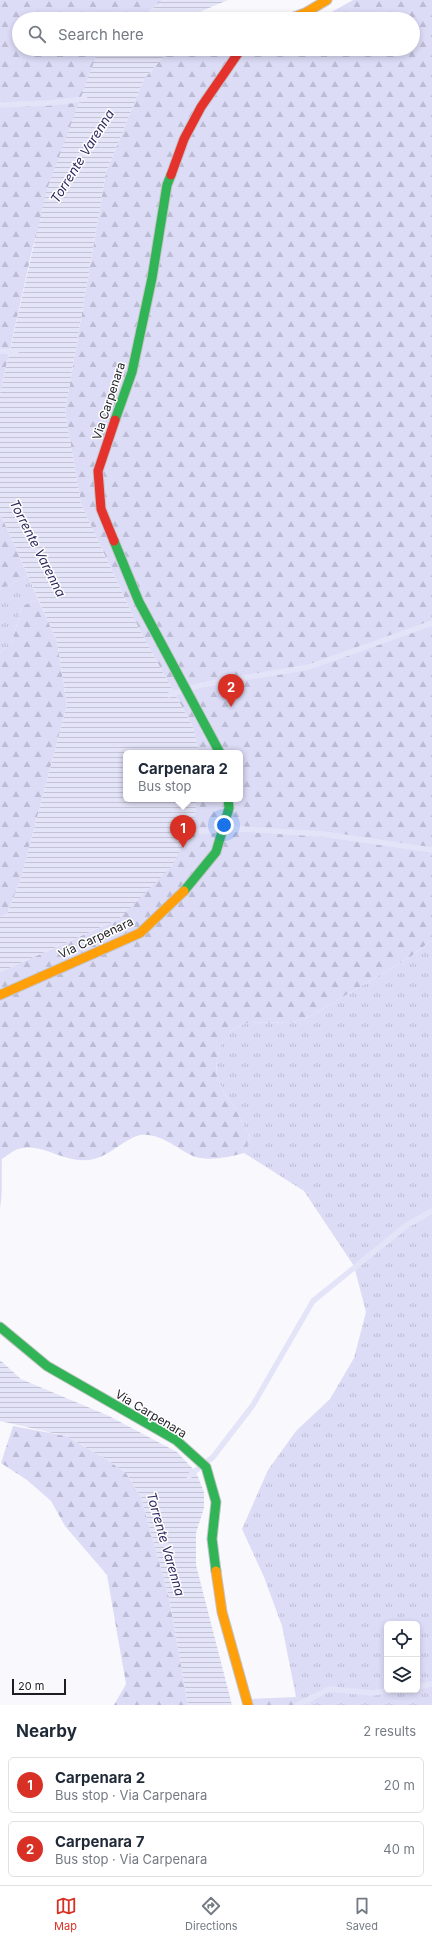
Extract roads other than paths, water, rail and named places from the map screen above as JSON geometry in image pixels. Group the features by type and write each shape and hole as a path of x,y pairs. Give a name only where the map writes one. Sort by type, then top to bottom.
{"street":[{"path":"307,12 327,0"},
{"name":"Via Carpenara","path":"218,750 139,602 102,509 98,471 132,372 152,278 167,185 184,139 201,107 236,56"},
{"name":"Via Carpenara","path":"0,995 140,932 185,890 216,852 229,808 228,802"},
{"name":"Via Carpenara","path":"0,1327 47,1366 176,1440 206,1467 216,1502 212,1539 222,1612 248,1705"},
{"path":"0,1339 30,1363 38,1367 47,1366"}],"water":[{"path":"163,0 228,0 201,12 148,12"},
{"name":"Torrente Varenna","path":"96,56 164,56 144,79 106,172 65,412 81,504 139,629 193,727 198,750 123,750 123,802 197,802 193,826 172,866 119,919 0,972 0,917 7,914 20,882 67,705 57,641 0,513 0,394 46,192"},
{"name":"Torrente Varenna","path":"0,1360 21,1379 109,1416 177,1452 196,1472 204,1492 204,1508 196,1533 196,1565 232,1705 188,1705 169,1597 141,1497 126,1473 106,1459 66,1436 0,1421"}],"waterway":[{"path":"0,105 49,103 85,99"},
{"path":"0,351 16,352"},
{"path":"169,695 201,685 309,667 432,623"},
{"path":"184,832 243,829 323,834 432,850"},
{"path":"189,1476 213,1457 253,1405 313,1301 407,1225 432,1211"},
{"path":"420,1686 432,1684"},
{"path":"298,1705 329,1689 372,1693 384,1691"}],"place":[{"name":"Carpenara 7","path":"231,707"},
{"name":"Carpenara 2","path":"183,848"}]}
